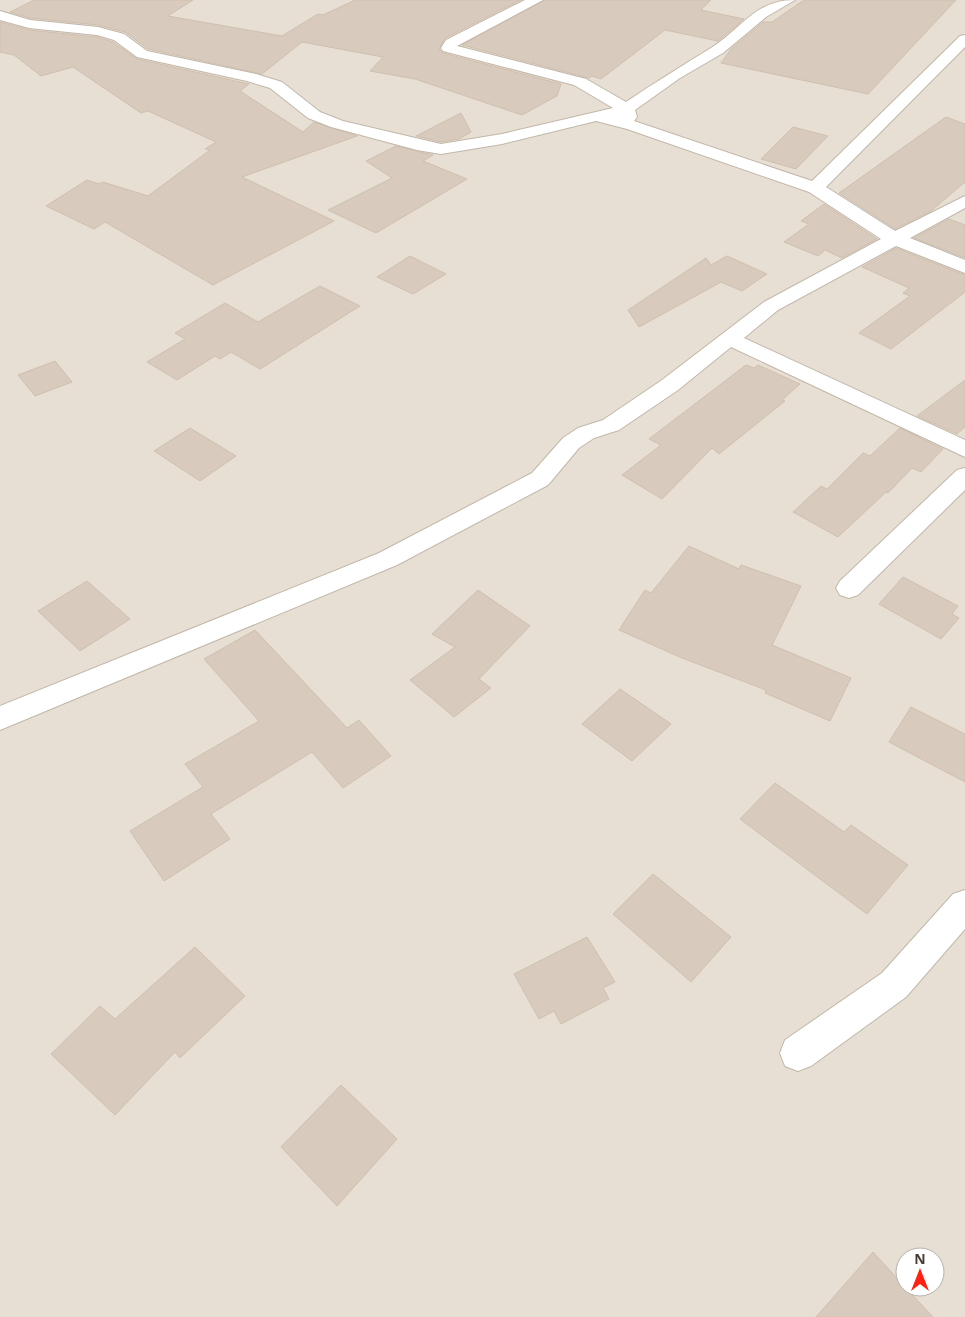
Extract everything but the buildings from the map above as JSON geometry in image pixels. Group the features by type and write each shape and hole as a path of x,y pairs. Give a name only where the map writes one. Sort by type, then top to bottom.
{"street":[{"path":"536,0 451,43 448,48 580,82 630,117 815,188 895,239 965,267"},
{"path":"0,15 29,24 98,31 119,37 142,54 251,77 276,86 314,115 337,124 417,145 442,149 502,139 595,116 630,117 675,75 718,50 761,14 788,0"},
{"path":"815,188 965,39"},
{"path":"0,718 396,554 540,479 571,444 586,433 611,425 670,385 771,306 965,201"},
{"path":"730,338 965,449"},
{"path":"849,588 965,476"},
{"path":"798,1053 894,985 965,905"}],"shaded area":[{"path":"0,0 965,0 965,1317 0,1317"}]}
